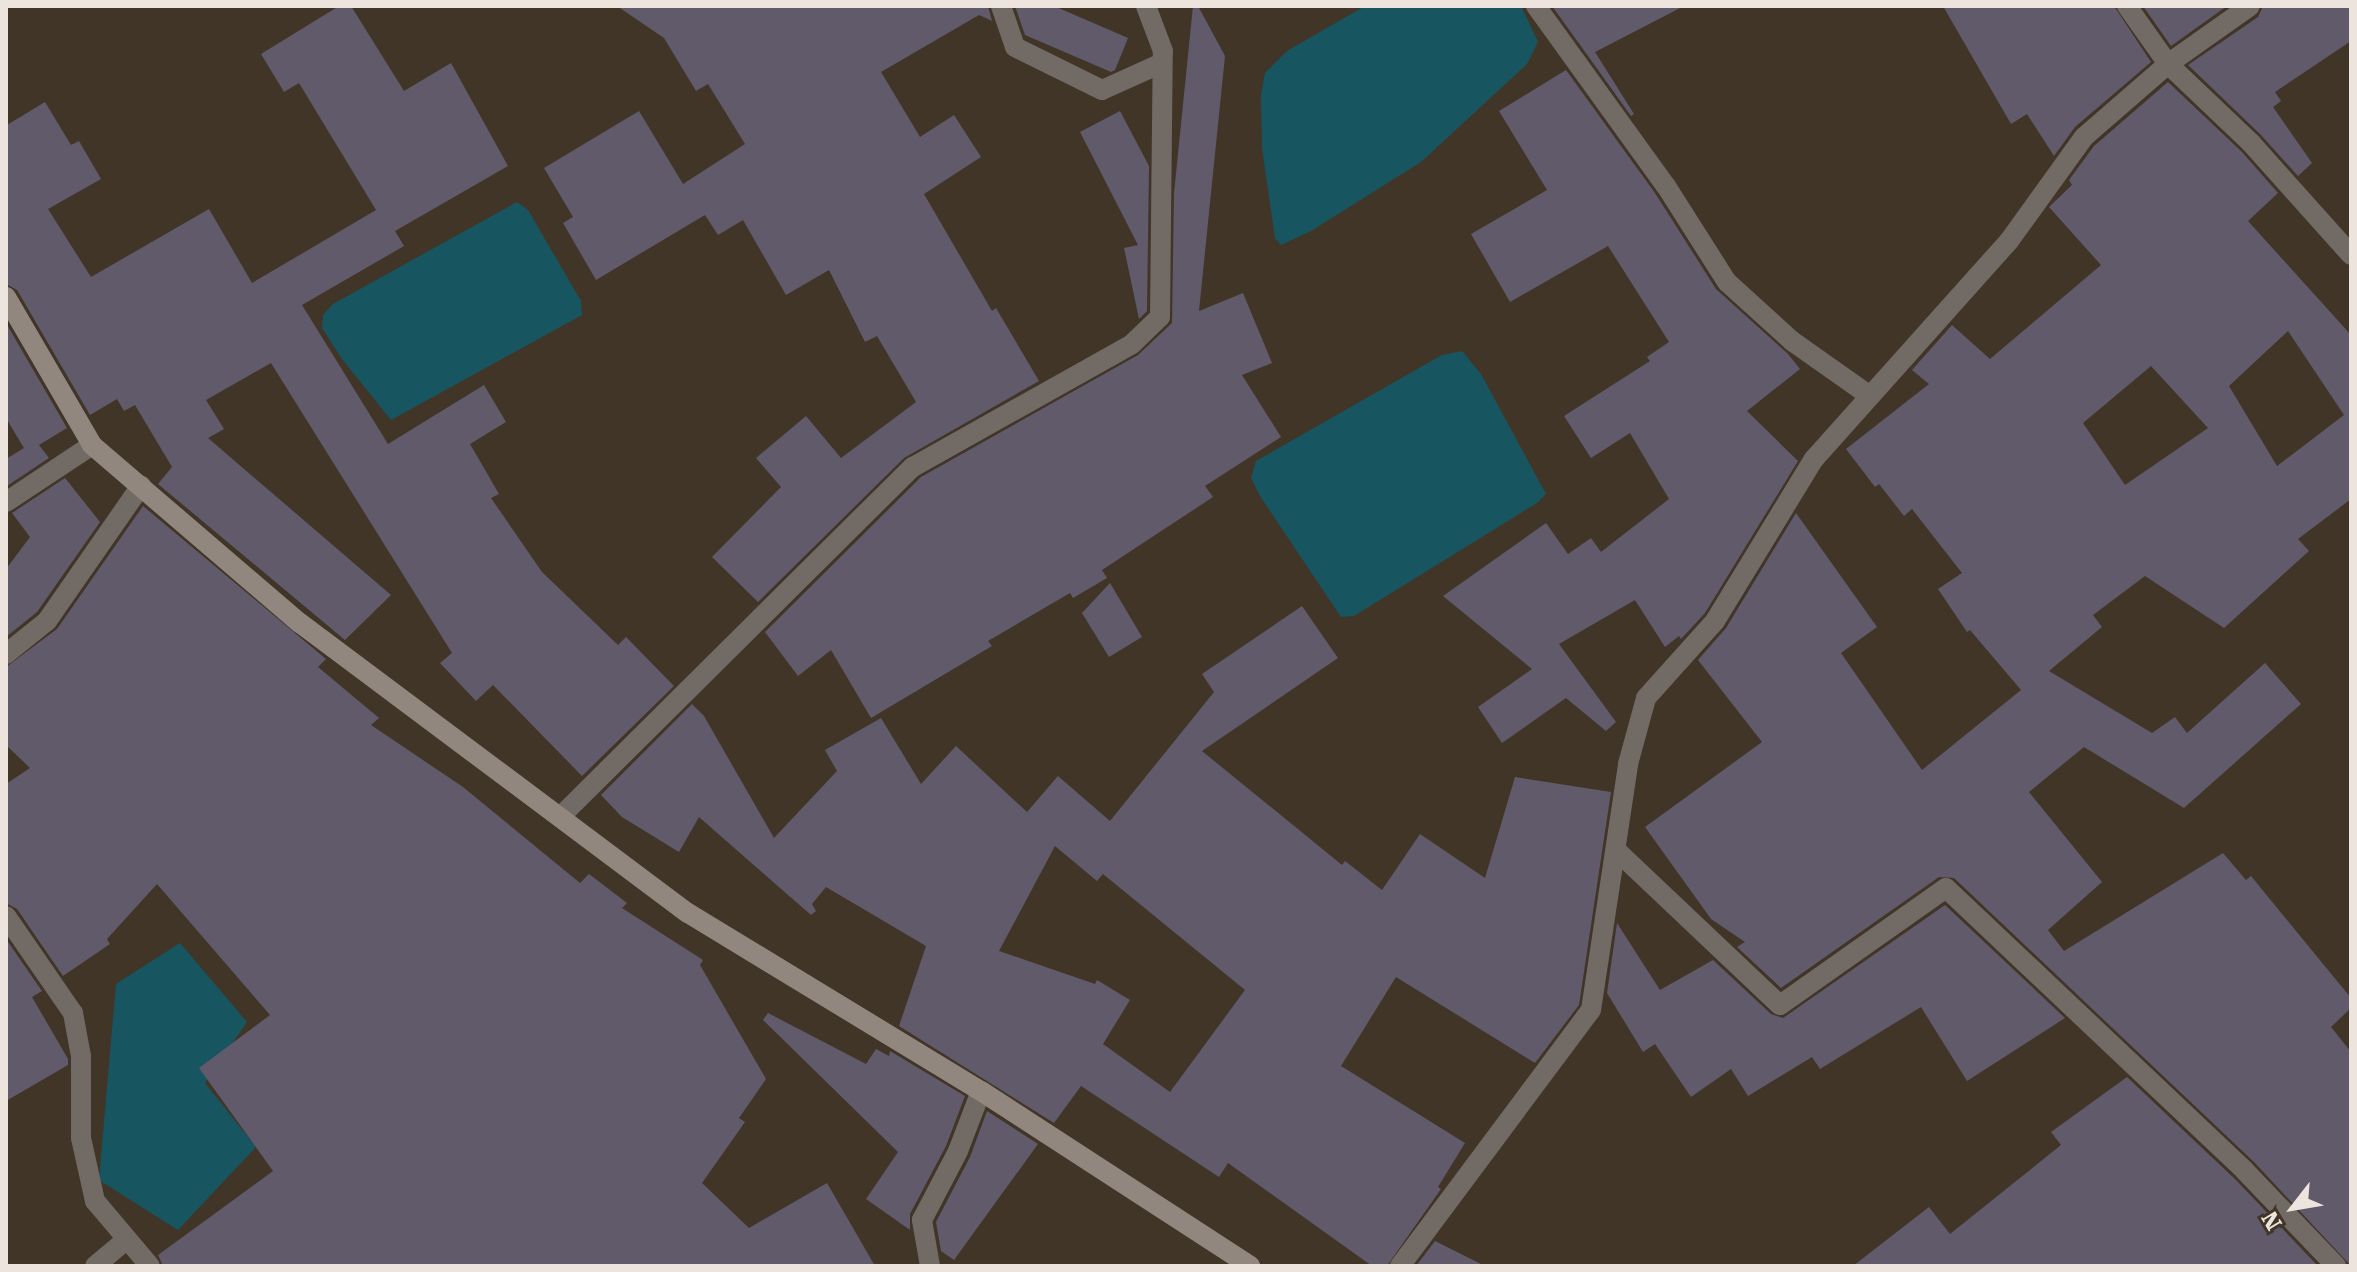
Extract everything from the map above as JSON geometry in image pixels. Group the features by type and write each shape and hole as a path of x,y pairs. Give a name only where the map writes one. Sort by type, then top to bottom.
{"main road":[{"path":"6,297 92,445 300,623 688,913 981,1091 1250,1266"}],"street":[{"path":"1001,6 1015,47 1102,90 1162,63"},
{"path":"560,817 913,467 1132,344 1160,317 1163,51 1146,6"},
{"path":"1536,6 1666,186 1727,282 1792,341 1870,396"},
{"path":"2127,6 2168,64 2251,143 2351,255"},
{"path":"1400,1266 1591,1010 1628,764 1646,698 1715,621 1814,459 2009,241 2084,137 2168,64 2250,6"},
{"path":"6,502 92,445"},
{"path":"6,654 47,621 141,486"},
{"path":"1617,851 1780,1005 1946,888 2245,1171 2336,1266"},
{"path":"6,916 73,1013 81,1056 81,1138 95,1201 125,1241 150,1266"},
{"path":"930,1266 922,1220 958,1151 981,1091"},
{"path":"95,1266 125,1241"}],"water":[{"path":"1365,6 1521,6 1538,42 1527,64 1421,162 1311,231 1281,245 1275,238 1262,148 1261,95 1265,73 1287,51"},
{"path":"517,202 528,210 581,301 582,315 391,420 342,359 322,328 323,315 333,304"},
{"path":"1462,351 1481,374 1546,494 1537,503 1354,616 1341,617 1260,496 1251,478 1256,461 1442,355"},
{"path":"180,943 247,1022 205,1083 256,1147 178,1230 99,1180 116,984"}],"building":[{"path":"339,6 351,6 404,91 451,63 508,166 395,231 404,246 302,305 388,444 484,385 506,422 470,444 499,494 491,498 542,572 618,645 626,637 674,686 582,776 493,685 476,701 440,663 452,653 271,363 206,400 224,429 208,438 391,595 345,640 158,484 172,467 135,405 124,411 117,399 90,415 17,290 6,284 7,125 45,102 71,145 79,141 101,179 48,209 91,277 209,209 252,283 376,210 299,83 284,92 261,54"},
{"path":"617,6 988,6 992,21 979,15 881,72 920,137 954,115 981,157 924,194 992,311 996,308 1039,381 904,458 758,602 712,557 781,487 756,458 806,416 841,458 916,402 877,336 865,342 829,270 786,295 743,220 718,235 705,215 596,280 563,223 573,217 544,168 639,111 683,184 745,144 708,84 696,91 664,38"},
{"path":"1015,6 1054,6 1128,38 1115,70 1111,72 1025,35"},
{"path":"1193,6 1198,6 1225,56 1199,311 1243,293 1272,363 1242,375 1281,437 1205,486 1213,497 1102,570 1107,578 1073,598 1070,593 988,641 992,646 871,718 831,650 798,676 765,632 921,477 1138,355 1172,323 1174,193"},
{"path":"1552,6 1684,6 1595,52 1634,114 1631,116"},
{"path":"1943,6 2114,6 2151,62 2075,127 2054,156 2027,114 2011,124"},
{"path":"2143,6 2227,6 2171,46"},
{"path":"2263,6 2351,6 2351,41 2275,92 2281,101 2273,107 2312,163 2298,176 2260,134 2188,65 2258,17"},
{"path":"1566,70 1655,193 1716,289 1788,354 1800,369 1747,411 1798,461 1705,613 1681,639 1679,636 1665,647 1635,600 1559,644 1616,722 1606,731 1566,698 1502,743 1478,707 1532,669 1443,596 1546,523 1568,554 1591,538 1601,552 1669,499 1630,433 1591,458 1564,416 1650,361 1647,357 1669,342 1608,246 1510,302 1471,234 1547,190 1499,111"},
{"path":"2168,82 2242,152 2278,193 2248,221 2351,335 2351,499 2298,539 2309,551 2224,628 2145,576 2093,615 2102,627 2049,671 2152,733 2175,717 2187,733 2265,663 2301,704 2184,808 2084,747 2029,792 2102,882 2048,930 2064,951 2223,853 2246,880 2251,876 2351,998 2351,1008 2331,1027 2351,1052 2351,1266 2254,1162 1954,878 1939,877 1781,988 1737,947 1745,942 1711,919 1645,827 1762,742 1698,660 1726,628 1796,513 1877,627 1841,653 1922,770 2021,690 1970,630 1967,632 1938,589 1962,573 1912,509 1904,516 1879,484 1875,487 1846,449 1929,384 1912,370 1952,325 1990,359 2101,265 2049,207 2072,185 2069,180 2094,146","holes":["2288,331 2344,415 2277,466 2229,386","2151,366 2208,428 2125,485 2083,423"]},
{"path":"1120,111 1149,166 1147,311 1139,319 1124,248 1138,245 1080,132"},
{"path":"6,323 67,428 39,445 49,458 7,486 6,459 24,448 6,418"},
{"path":"65,478 100,522 37,612 6,637 6,569 30,537 12,513"},
{"path":"143,506 326,659 318,667 379,718 371,725 463,787 580,883 589,874 627,903 622,908 703,960 700,965 766,1079 739,1118 745,1122 702,1183 749,1228 827,1183 875,1266 163,1266 158,1255 273,1171 199,1068 270,1015 157,884 107,939 110,944 63,976 17,909 6,903 6,784 30,768 6,745 6,667 57,629"},
{"path":"1110,583 1142,637 1109,657 1082,613"},
{"path":"1302,606 1338,658 1202,751 1342,865 1345,861 1382,890 1420,834 1485,878 1515,777 1611,792 1579,1005 1535,1063 1396,977 1341,1066 1465,1143 1438,1187 1441,1189 1387,1266 1372,1266 1228,1163 1219,1177 1081,1086 1054,1123 899,1026 926,946 826,887 812,904 816,911 811,915 699,817 679,852 622,817 601,795 692,704 704,716 774,838 837,771 825,750 881,718 921,784 956,746 1027,812 1058,776 1110,821 1214,692 1202,674","holes":["1055,846 1097,881 1103,874 1245,990 1170,1092 1103,1044 1130,1000 1097,980 1095,984 999,951"]},
{"path":"1945,905 2065,1018 1967,1081 1921,1007 1820,1069 1812,1057 1748,1096 1731,1069 1691,1097 1655,1044 1643,1052 1607,993 1617,923 1660,990 1713,960 1771,1014 1783,1018"},
{"path":"6,939 42,991 32,997 68,1059 68,1065 6,1101"},
{"path":"768,1013 866,1064 876,1049 889,1056 890,1051 965,1096 946,1146 910,1214 910,1230 866,1199 898,1152 763,1020"},
{"path":"2127,1077 2236,1180 2318,1266 1853,1266 1929,1207 1950,1234 2061,1145 2051,1132"},
{"path":"987,1111 1038,1144 954,1260 941,1251 936,1222 970,1157"},
{"path":"1435,1241 1485,1266 1416,1266"}]}
